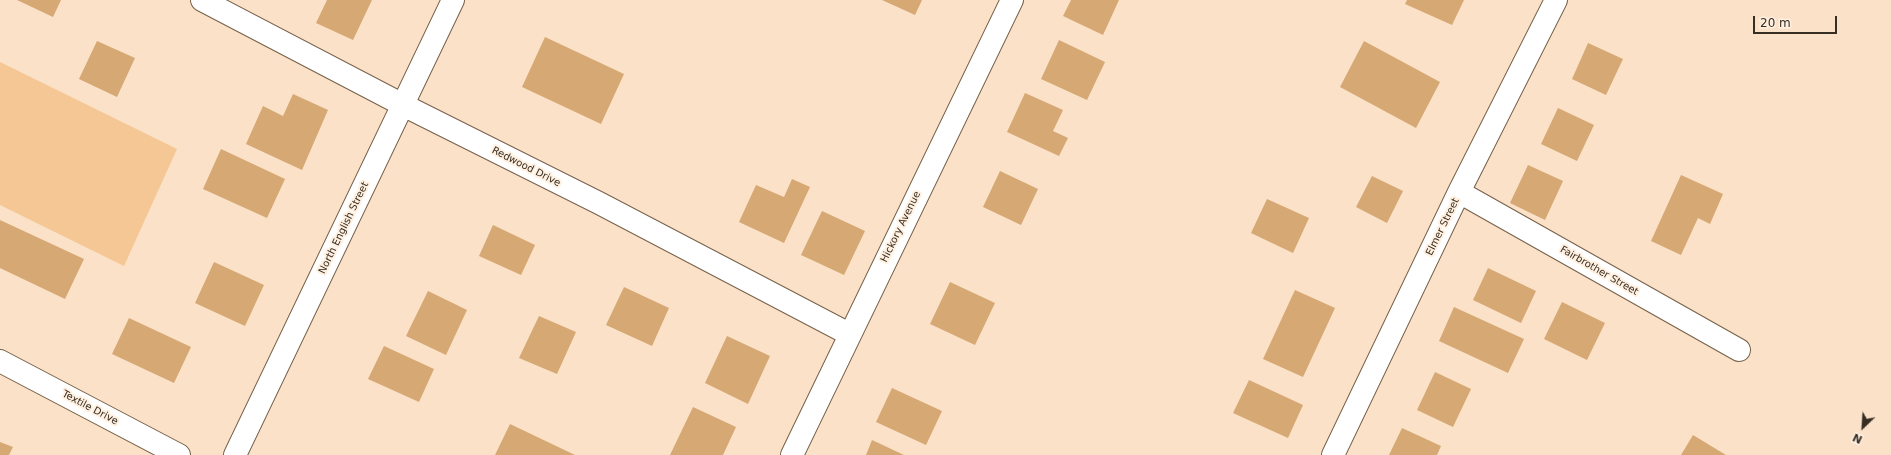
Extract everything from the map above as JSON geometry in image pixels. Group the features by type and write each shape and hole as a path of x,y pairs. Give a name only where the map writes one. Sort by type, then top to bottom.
{"street":[{"name":"Redwood Drive","path":"202,0 403,105 599,203 849,334"},
{"name":"North English Street","path":"235,455 453,0"},
{"name":"Hickory Avenue","path":"792,455 849,334 1012,0"},
{"name":"Elmer Street","path":"1333,455 1459,192 1556,0"},
{"name":"Fairbrother Street","path":"1459,192 1739,350"},
{"name":"Textile Drive","path":"0,361 179,455"}],"shaded area":[{"path":"0,62 177,149 124,266 0,205"}],"building":[{"path":"17,0 61,0 53,17"},
{"path":"327,0 372,0 353,40 316,23"},
{"path":"882,0 922,0 915,15"},
{"path":"1071,0 1119,0 1103,35 1063,16"},
{"path":"1407,0 1464,0 1452,25 1405,4"},
{"path":"545,37 624,74 601,124 522,87"},
{"path":"1059,40 1105,62 1087,100 1041,79"},
{"path":"97,41 135,58 117,97 79,79"},
{"path":"1364,41 1440,82 1416,128 1340,87"},
{"path":"1588,43 1623,59 1606,95 1572,79"},
{"path":"1025,93 1063,110 1053,131 1068,138 1059,156 1007,132"},
{"path":"293,94 328,110 302,170 246,144 263,106 283,116"},
{"path":"1558,108 1594,125 1577,161 1541,144"},
{"path":"221,149 285,179 267,218 203,189"},
{"path":"1528,165 1563,181 1545,220 1510,203"},
{"path":"1000,171 1038,189 1021,225 983,207"},
{"path":"1681,175 1723,194 1710,224 1698,218 1681,255 1651,241"},
{"path":"1372,176 1403,191 1387,223 1356,207"},
{"path":"792,179 810,187 784,243 739,222 756,185 784,197"},
{"path":"1267,199 1309,218 1293,253 1251,233"},
{"path":"822,211 865,231 844,275 801,255"},
{"path":"0,220 84,259 65,299 0,268"},
{"path":"493,225 535,245 521,275 479,256"},
{"path":"214,262 264,285 245,326 195,303"},
{"path":"1488,268 1536,291 1521,323 1473,300"},
{"path":"950,282 995,303 975,345 930,324"},
{"path":"624,287 669,308 652,346 606,325"},
{"path":"1295,290 1335,308 1303,377 1263,359"},
{"path":"428,291 467,310 446,355 406,336"},
{"path":"1562,302 1605,323 1587,360 1544,339"},
{"path":"1454,307 1524,339 1508,373 1439,341"},
{"path":"539,316 576,332 557,374 519,358"},
{"path":"129,318 191,347 174,383 112,354"},
{"path":"727,336 770,356 748,404 705,383"},
{"path":"384,346 434,369 419,402 368,379"},
{"path":"1435,372 1471,389 1453,427 1417,410"},
{"path":"1249,380 1303,405 1288,438 1233,413"},
{"path":"892,388 942,411 926,445 876,422"},
{"path":"693,407 736,427 723,455 670,455"},
{"path":"510,424 575,455 495,455"},
{"path":"1402,428 1441,446 1437,455 1389,455"},
{"path":"1693,435 1726,455 1681,455"},
{"path":"872,440 904,455 866,455"},
{"path":"0,442 13,447 9,455 0,455"}]}
